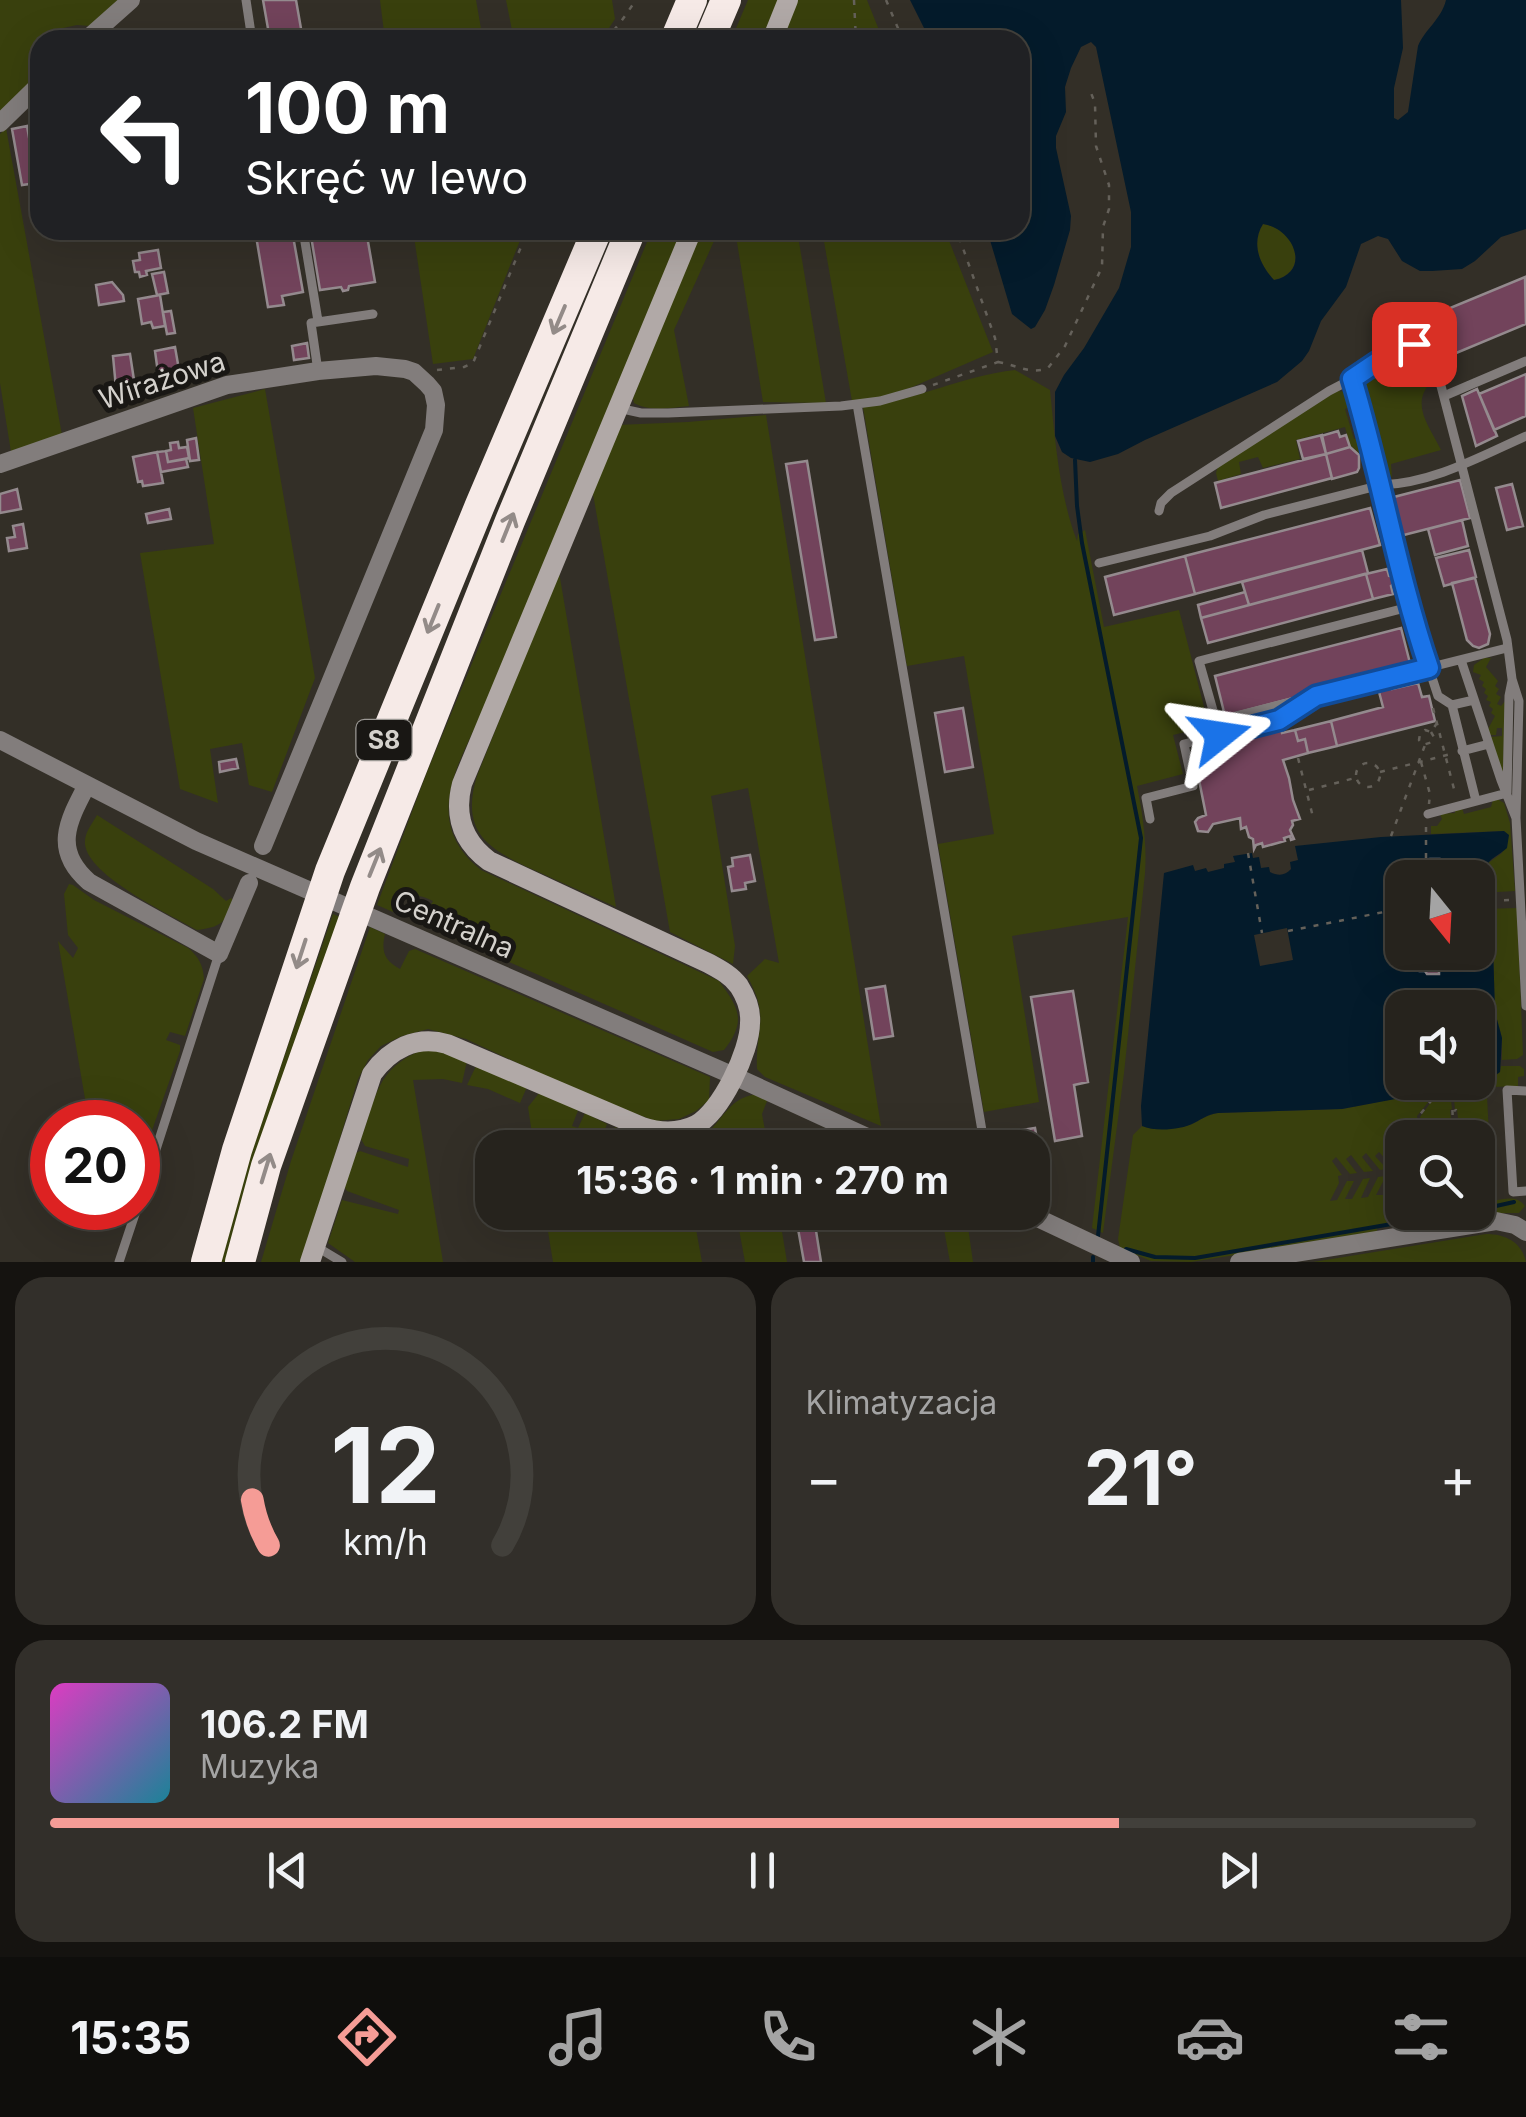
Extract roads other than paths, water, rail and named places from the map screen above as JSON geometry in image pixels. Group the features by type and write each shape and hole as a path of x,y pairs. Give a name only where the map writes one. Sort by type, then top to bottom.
{"highway":[{"path":"679,30 692,0"},
{"path":"714,30 726,0"},
{"name":"S8","path":"206,1262 237,1150 330,871 592,240"},
{"name":"S8","path":"240,1262 266,1166 365,887 627,240"}],"street":[{"path":"97,30 131,0"},
{"path":"776,30 788,0"},
{"path":"0,122 30,94"},
{"path":"314,1255 368,1086 380,1064 396,1050 426,1040 447,1044 656,1132 698,1124 714,1110 734,1076 750,1024 743,994 728,975 489,860 467,839 458,809 462,784 688,240"},
{"name":"Wirażowa","path":"0,464 228,384 376,366 405,369 422,378 433,392 434,430 263,846"},
{"name":"Centralna","path":"0,740 196,840 852,1130"},
{"path":"87,785 66,831 69,855 78,872 102,889 220,954 249,883"},
{"path":"1239,1262 1496,1221 1525,1229"},
{"path":"1050,1225 1131,1262"}],"lane":[{"path":"246,0 250,30"},
{"path":"305,240 318,322"},
{"path":"318,371 311,322 373,314"},
{"path":"1159,511 1171,493 1392,352 1420,344 1430,350 1506,634 1512,679 1520,701 1516,818 1526,1006"},
{"path":"1444,396 1526,362"},
{"path":"1352,379 1409,606 1436,692 1452,705 1474,700"},
{"path":"618,408 668,414 800,409 857,404 922,389"},
{"path":"857,404 982,1130"},
{"path":"1099,563 1210,536 1264,515 1424,479 1526,436"},
{"path":"1220,735 1200,660 1409,606"},
{"path":"1216,721 1508,648"},
{"path":"1461,660 1516,818"},
{"path":"1507,793 1512,679"},
{"path":"1150,819 1146,798 1193,786 1184,744 1279,720 1316,696"},
{"path":"1452,705 1476,801"},
{"path":"1462,751 1489,744"},
{"path":"1428,814 1507,793"},
{"path":"160,1136 220,954"},
{"path":"1526,1092 1507,1090 1513,1192 1526,1191"},
{"path":"120,1262 130,1230"},
{"path":"314,1255 342,1262"}],"water":[{"path":"910,0 1401,0 1403,48 1394,88 1394,118 1398,120 1408,112 1418,46 1446,0 1526,0 1526,229 1501,237 1462,269 1420,271 1402,261 1388,239 1378,236 1361,244 1346,287 1321,321 1309,351 1277,382 1118,454 1090,462 1071,458 1062,452 1055,436 1055,392 1119,288 1131,247 1131,212 1096,47 1091,42 1081,47 1071,68 1065,87 1066,112 1056,136 1071,216 1070,230 1045,310 1035,327 1031,329 1012,314 990,240 1030,240 1030,30 925,30","holes":["1263,224 1283,233 1290,241 1295,260 1286,275 1274,280 1261,260 1257,246 1259,231"]},
{"path":"1504,831 1509,835 1507,848 1491,860 1385,860 1385,970 1494,970 1494,990 1385,990 1385,1100 1390,1100 1342,1109 1218,1113 1175,1129 1142,1126 1164,873 1193,865 1195,871 1206,868 1208,872 1235,862 1233,856 1252,853 1253,858 1259,857 1261,868 1269,867 1270,872 1281,875 1291,869 1290,862 1298,860 1295,846"},
{"path":"1495,1012 1502,1038 1500,1072 1495,1076"}],"waterway":[{"path":"1075,460 1082,543 1141,838 1098,1236"},
{"path":"1495,1206 1514,1202"},
{"path":"1126,1249 1155,1257 1195,1258 1385,1225"},
{"path":"1093,1257 1093,1262"}]}
